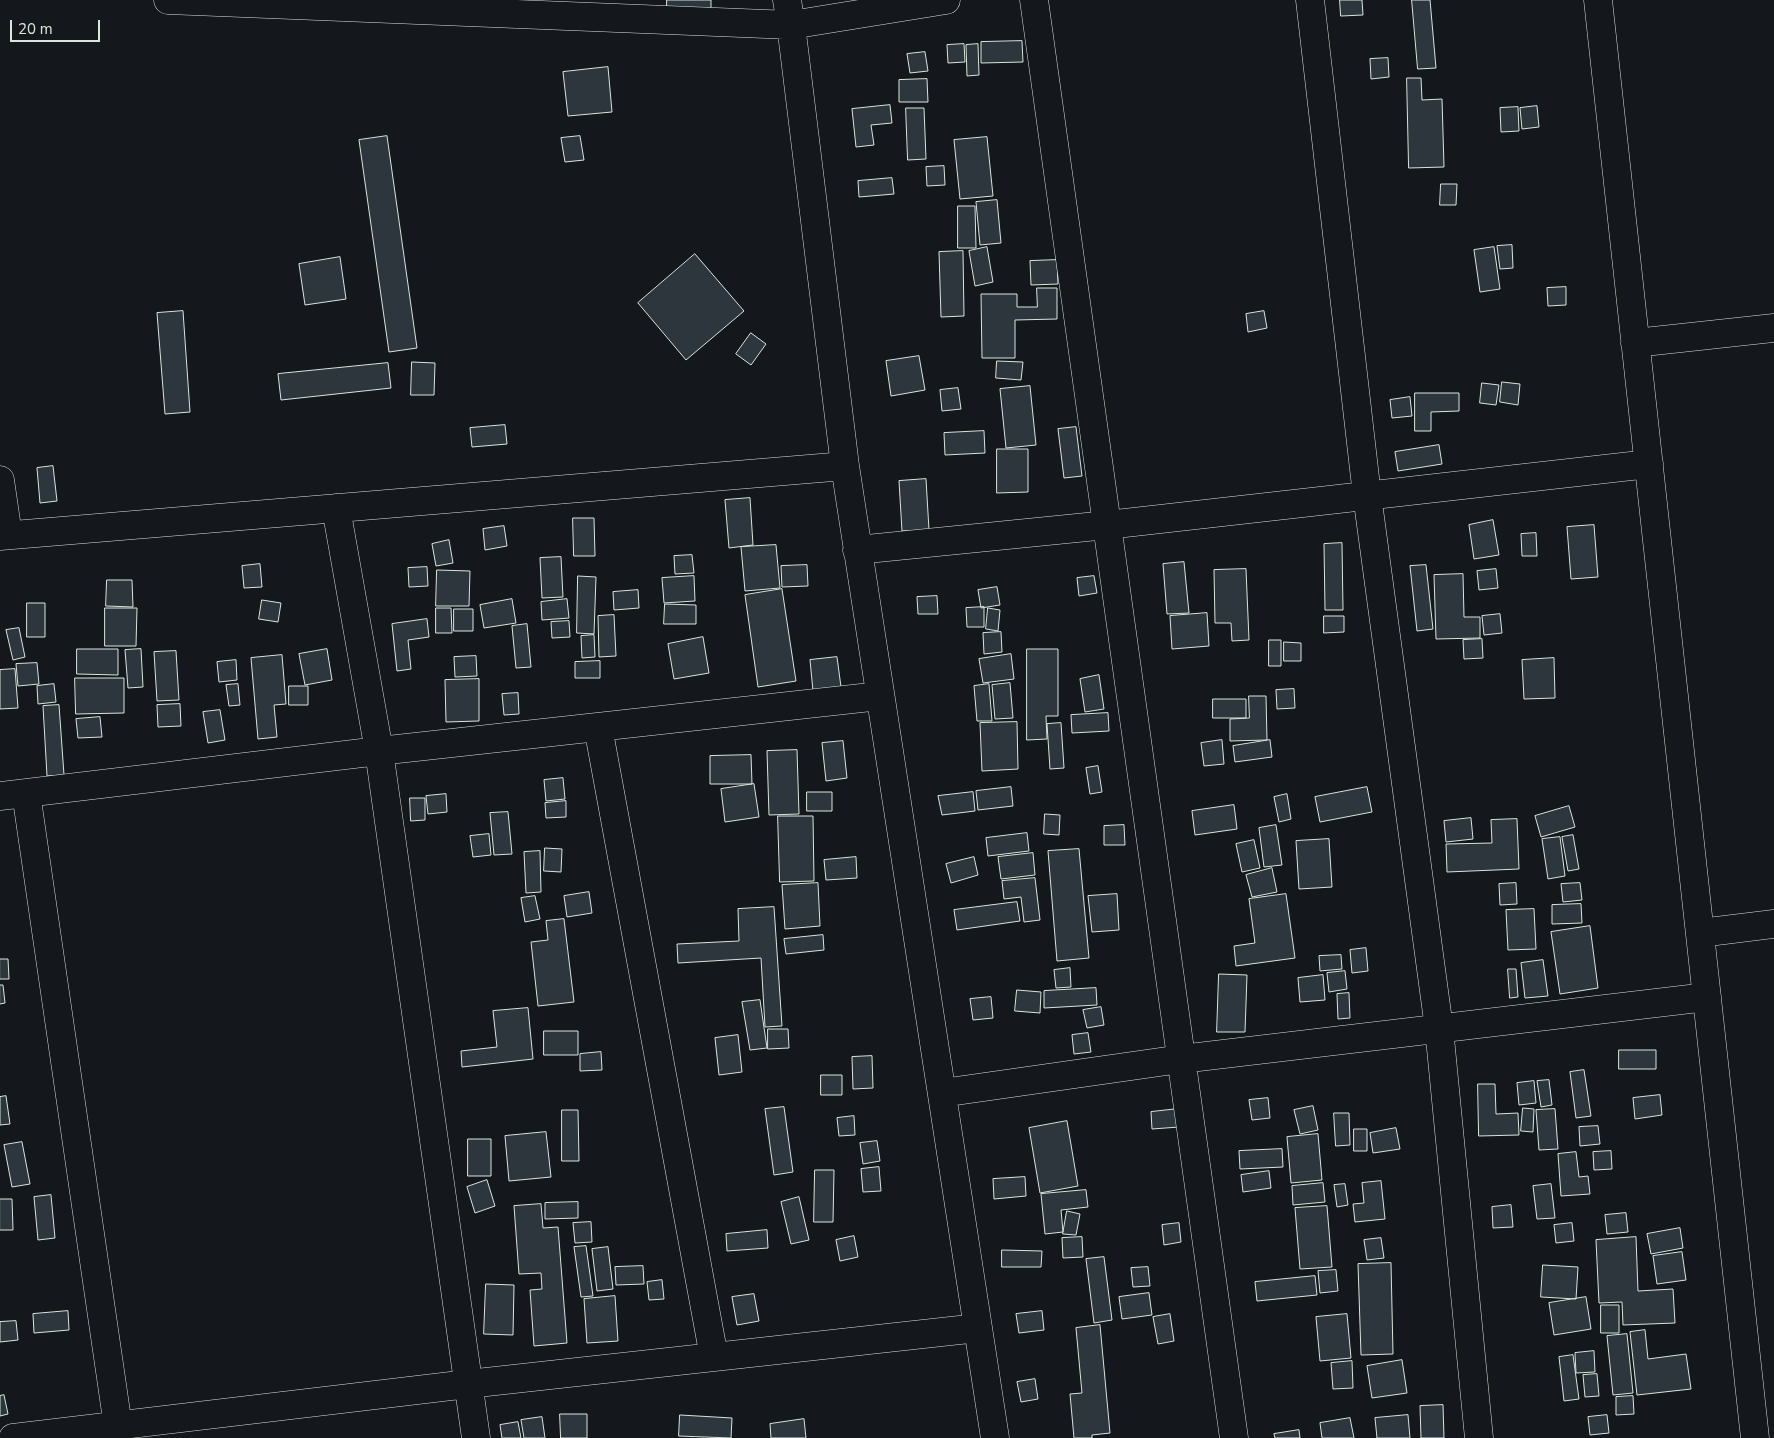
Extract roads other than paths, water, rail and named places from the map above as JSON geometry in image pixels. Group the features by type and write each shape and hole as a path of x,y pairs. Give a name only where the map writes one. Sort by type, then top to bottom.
{"street":[{"path":"168,0 789,12 946,0"},
{"path":"1034,0 1234,1438"},
{"path":"1310,0 1367,495 1439,1028 1480,1438"},
{"path":"1598,0 1755,1438"},
{"path":"789,12 844,466 995,1438"},
{"path":"1635,343 1774,328"},
{"path":"857,550 1107,525 1648,464"},
{"path":"0,480 4,536 844,466"},
{"path":"336,508 379,751 476,1438"},
{"path":"118,1426 13,795 379,751 880,696"},
{"path":"598,727 714,1357"},
{"path":"1700,933 1774,924"},
{"path":"942,1092 1181,1059 1707,997"},
{"path":"13,1438 468,1384 978,1328"}]}
